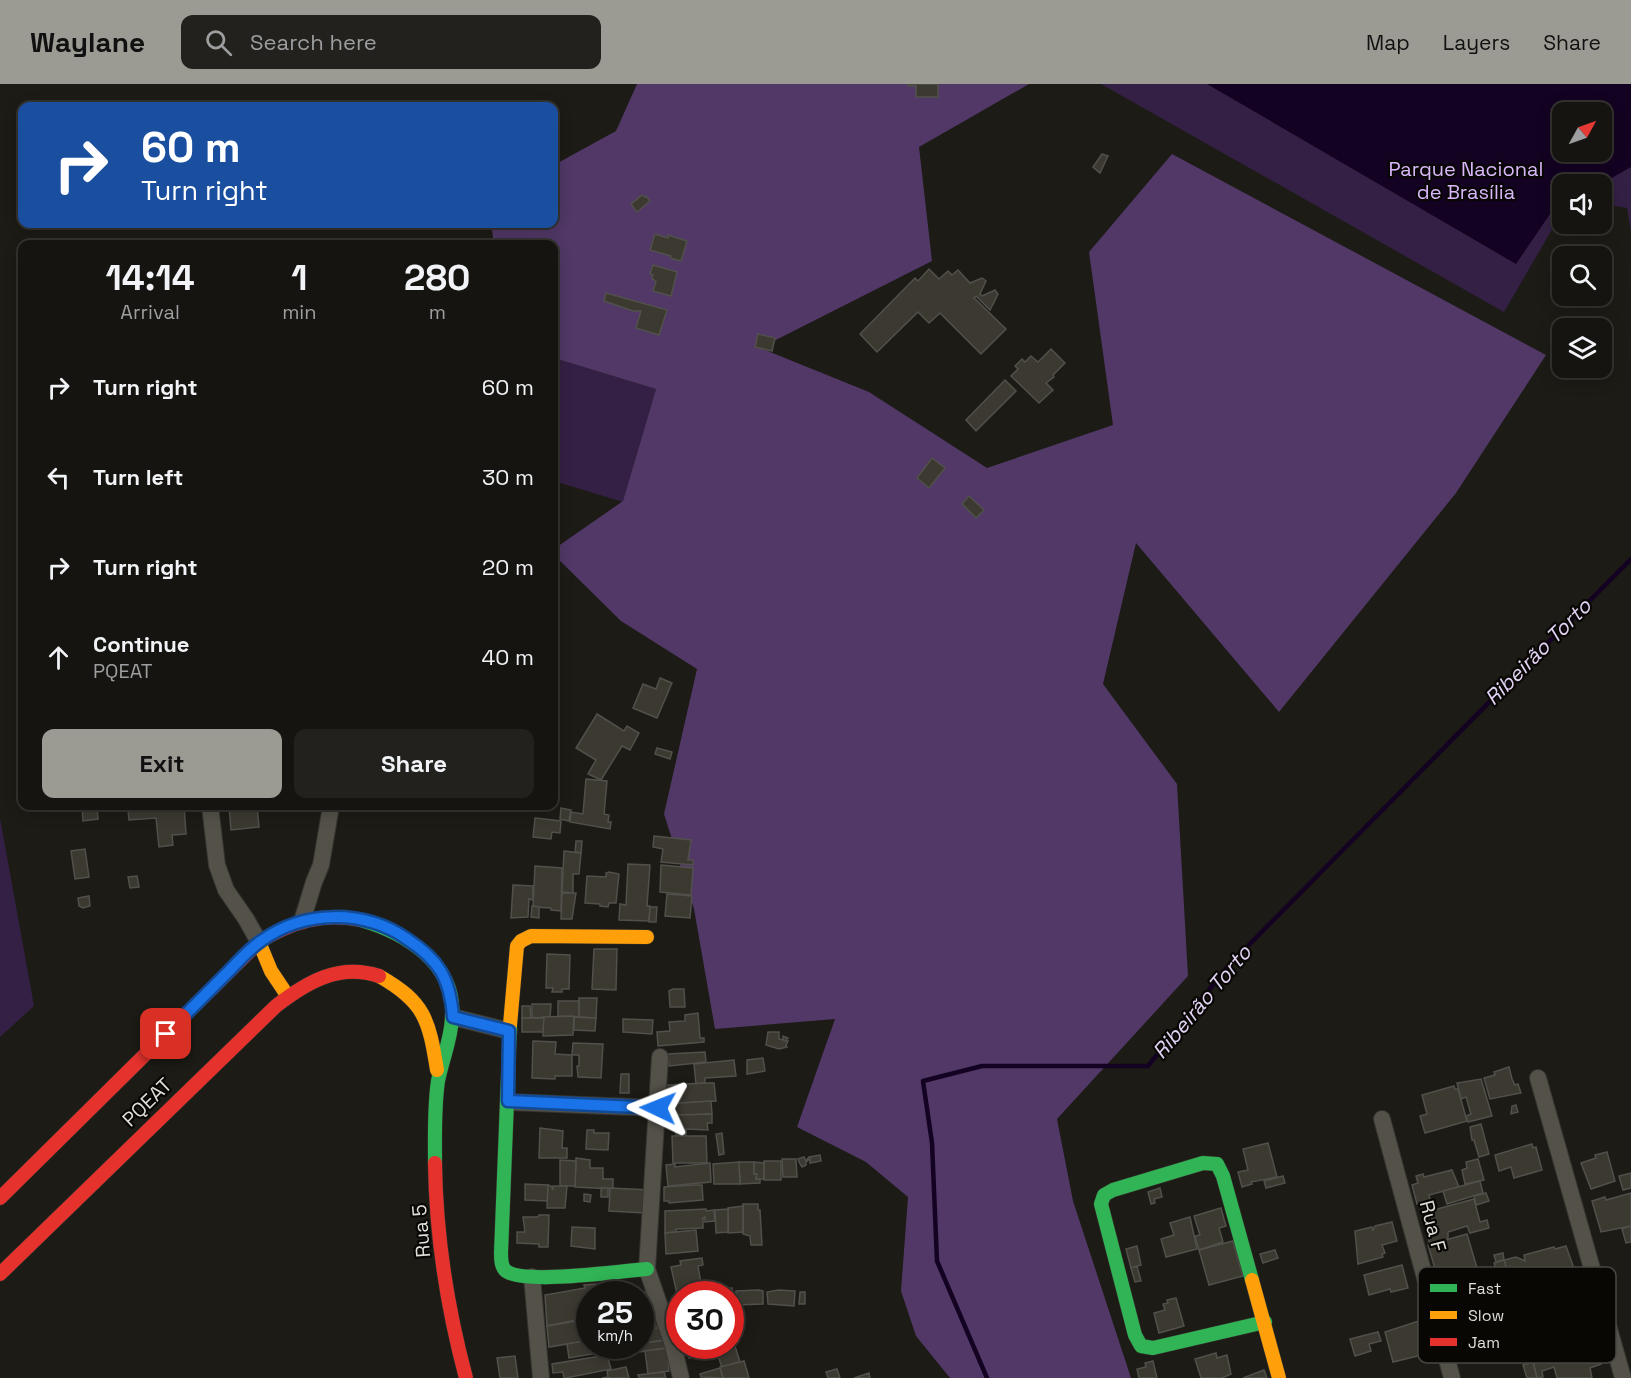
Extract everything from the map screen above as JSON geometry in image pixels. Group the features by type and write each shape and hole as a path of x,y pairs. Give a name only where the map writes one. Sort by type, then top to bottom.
{"street":[{"path":"210,810 213,841 226,890 246,919 259,942 267,965 287,995"},
{"path":"302,921 321,865 330,810"},
{"name":"PQEAT","path":"0,1198 259,942 287,926 302,921 323,917 348,917 377,924 396,931 430,958 443,973 450,988 453,1017 439,1077"},
{"path":"647,937 531,936 521,941 516,952 509,1031 501,1263 508,1272 532,1277 647,1269"},
{"name":"PQEAT","path":"0,1274 287,995 318,977 333,972 365,972 387,979 405,993 424,1016"},
{"path":"439,1077 424,1016 453,1017 509,1031"},
{"path":"660,1057 647,1269 673,1346 681,1378"},
{"name":"Rua 5","path":"439,1077 435,1124 439,1227 446,1296 466,1378"},
{"path":"1538,1078 1592,1267"},
{"path":"508,1101 658,1108"},
{"name":"Rua F","path":"1382,1119 1422,1267"},
{"path":"1265,1322 1153,1348 1141,1346 1135,1335 1101,1204 1104,1195 1113,1190 1203,1163 1217,1164 1223,1176 1265,1322 1280,1378"},
{"path":"532,1277 541,1378"},
{"path":"1616,1353 1623,1378"},
{"name":"Rua F","path":"1448,1363 1452,1378"}],"green space":[{"name":"Parque Nacional de Brasília","path":"1101,84 1631,84 1631,231 1627,208 1612,206 1612,174 1552,174 1552,229 1504,312"},
{"path":"558,359 656,389 623,502 558,482"},
{"path":"0,818 34,1006 0,1037"}],"shaded area":[{"path":"637,84 1029,84 919,147 932,261 760,348 869,392 987,468 1113,425 1089,252 1172,154 1546,355 1456,493 1279,712 1136,543 1103,684 1177,784 1188,976 1057,1119 1073,1201 1131,1378 950,1378 916,1336 901,1291 908,1197 866,1162 797,1127 835,1019 715,1029 694,909 664,814 697,669 621,621 558,559 558,546 623,501 656,389 558,359 558,240 493,240 492,228 558,228 558,163 616,131"},
{"path":"1207,84 1631,84 1631,167 1612,178 1612,174 1552,174 1552,213 1516,264"}],"building":[{"path":"908,84 938,84 938,97 916,97 916,86 908,86"},
{"path":"1102,154 1108,156 1100,173 1093,167"},
{"path":"642,195 650,201 637,212 631,204"},
{"path":"655,234 668,238 668,235 687,241 681,261 650,250"},
{"path":"653,265 677,272 671,296 653,291 656,282 650,274"},
{"path":"929,269 939,279 948,271 952,275 958,270 970,283 982,278 986,281 980,294 982,296 995,290 998,294 990,310 976,296 974,298 1006,329 981,354 940,313 929,323 918,312 877,352 860,334 915,278 918,281"},
{"path":"606,293 667,310 659,335 636,328 641,311 633,311 604,301"},
{"path":"758,334 775,338 772,351 755,347"},
{"path":"1051,349 1065,363 1046,383 1053,390 1039,403 1011,376 1018,369 1015,366 1022,359 1025,362 1031,356 1038,362"},
{"path":"1005,380 1016,391 976,431 966,420"},
{"path":"932,458 945,468 929,488 917,478"},
{"path":"969,496 984,510 976,518 962,504"},
{"path":"660,678 672,683 657,718 633,708 643,684 656,689"},
{"path":"597,714 624,731 627,726 639,733 630,750 622,746 601,780 588,774 596,760 576,748"},
{"path":"657,748 672,752 670,759 655,754"},
{"path":"586,779 607,781 604,814 609,815 610,829 570,822 571,812 583,814"},
{"path":"561,808 571,810 569,821 560,819"},
{"path":"82,810 97,810 98,819 83,821"},
{"path":"128,810 184,810 186,834 172,835 173,845 159,847 156,818 129,820"},
{"path":"229,810 257,810 259,827 231,830"},
{"path":"535,818 561,821 560,833 552,832 551,839 533,837"},
{"path":"654,836 691,840 688,860 693,860 693,865 661,862 663,849 653,847"},
{"path":"576,841 582,841 581,853 575,852"},
{"path":"85,849 89,877 75,879 71,851"},
{"path":"564,851 581,853 579,874 573,874 573,893 562,892"},
{"path":"628,864 650,865 647,906 650,906 649,921 619,920 620,904 626,905"},
{"path":"661,865 693,868 691,895 660,892"},
{"path":"535,866 562,868 561,911 533,907"},
{"path":"606,873 619,874 616,903 609,903 608,907 585,903 587,876 606,877"},
{"path":"137,876 139,887 130,888 128,877"},
{"path":"513,885 533,886 533,900 529,899 528,917 511,918"},
{"path":"562,893 576,893 572,919 561,919"},
{"path":"667,894 692,896 690,918 665,916"},
{"path":"89,896 90,906 83,908 79,906 78,898"},
{"path":"532,906 539,907 539,918 531,917"},
{"path":"650,907 657,907 656,922 649,922"},
{"path":"594,949 617,949 616,990 592,989"},
{"path":"547,954 570,955 569,989 552,992 553,988 546,988"},
{"path":"684,989 685,1007 670,1007 669,991"},
{"path":"579,998 597,998 596,1018 579,1017"},
{"path":"558,1001 579,1001 579,1017 558,1016"},
{"path":"532,1004 551,1004 550,1017 532,1018"},
{"path":"522,1006 530,1006 531,1018 522,1018"},
{"path":"698,1013 700,1038 704,1038 704,1042 658,1046 657,1032 670,1031 669,1022 685,1021 685,1015"},
{"path":"574,1016 573,1035 543,1036 543,1017"},
{"path":"574,1017 596,1018 595,1031 574,1030"},
{"path":"522,1018 544,1018 543,1032 522,1032"},
{"path":"623,1019 653,1020 652,1034 623,1032"},
{"path":"768,1032 779,1032 779,1039 783,1040 783,1036 788,1038 785,1041 788,1041 787,1047 779,1049 766,1045"},
{"path":"533,1041 556,1042 555,1054 572,1055 572,1076 555,1076 555,1079 532,1078"},
{"path":"573,1043 603,1044 601,1078 578,1077 579,1055 572,1055"},
{"path":"705,1052 706,1062 669,1066 668,1054"},
{"path":"763,1058 765,1071 747,1074 747,1060"},
{"path":"734,1060 736,1076 705,1078 705,1083 696,1084 694,1064"},
{"path":"1509,1067 1512,1079 1515,1085 1518,1084 1521,1093 1490,1099 1484,1078"},
{"path":"621,1074 629,1074 629,1093 620,1093"},
{"path":"1481,1079 1492,1116 1468,1122 1466,1116 1471,1114 1466,1097 1461,1099 1457,1083"},
{"path":"714,1083 716,1101 668,1104 668,1085"},
{"path":"1454,1086 1458,1089 1467,1121 1425,1133 1420,1116 1427,1114 1422,1095"},
{"path":"711,1101 712,1114 668,1116 667,1104"},
{"path":"1516,1105 1518,1112 1511,1114 1512,1106"},
{"path":"712,1114 712,1123 707,1123 708,1130 686,1129 686,1136 676,1136 675,1115"},
{"path":"1481,1124 1489,1154 1479,1157 1474,1140 1472,1140 1470,1127"},
{"path":"540,1128 563,1131 562,1148 567,1148 567,1158 539,1158"},
{"path":"587,1130 594,1130 594,1133 609,1133 608,1150 586,1149"},
{"path":"722,1133 724,1154 719,1155 716,1134"},
{"path":"672,1136 706,1136 707,1163 673,1163"},
{"path":"1268,1143 1277,1177 1251,1182 1252,1184 1242,1187 1238,1172 1248,1170 1243,1149"},
{"path":"1532,1144 1533,1148 1536,1147 1542,1170 1514,1178 1511,1167 1499,1171 1495,1155"},
{"path":"1607,1152 1615,1181 1591,1189 1581,1163 1596,1158 1595,1155"},
{"path":"820,1155 821,1161 810,1163 810,1159 802,1167 798,1159 804,1157 806,1161 809,1157"},
{"path":"576,1158 590,1160 590,1168 603,1168 603,1179 613,1179 613,1189 575,1187"},
{"path":"782,1159 796,1159 797,1177 783,1177"},
{"path":"1478,1159 1484,1180 1465,1184 1462,1170 1467,1168 1466,1162"},
{"path":"560,1160 576,1161 575,1186 560,1186"},
{"path":"764,1161 781,1161 781,1180 764,1180"},
{"path":"739,1162 754,1162 754,1174 757,1174 756,1179 760,1179 760,1183 740,1184"},
{"path":"739,1162 740,1184 714,1184 713,1164"},
{"path":"754,1162 764,1163 764,1179 756,1179"},
{"path":"710,1163 711,1182 668,1186 666,1165 675,1164 675,1167"},
{"path":"1452,1170 1459,1187 1429,1195 1432,1208 1426,1210 1424,1202 1417,1204 1412,1185 1418,1183 1416,1176 1423,1174 1424,1177"},
{"path":"1631,1173 1631,1188 1623,1190 1619,1176"},
{"path":"1283,1176 1285,1183 1266,1188 1264,1181"},
{"path":"1480,1181 1483,1193 1447,1204 1443,1191"},
{"path":"525,1184 548,1185 548,1201 525,1200"},
{"path":"548,1185 553,1190 553,1186 567,1186 565,1208 547,1208"},
{"path":"702,1185 703,1200 669,1203 669,1201 664,1201 664,1187"},
{"path":"601,1188 608,1188 608,1197 601,1197"},
{"path":"610,1188 650,1190 645,1213 609,1211"},
{"path":"1160,1188 1162,1197 1154,1199 1155,1203 1151,1204 1148,1192"},
{"path":"1486,1193 1489,1201 1476,1205 1474,1196"},
{"path":"1631,1193 1631,1226 1601,1232 1592,1201 1605,1197 1606,1200"},
{"path":"584,1194 591,1195 590,1202 584,1201"},
{"path":"1474,1199 1480,1222 1487,1220 1489,1228 1470,1233 1467,1226 1448,1232 1448,1240 1430,1245 1426,1229 1434,1227 1430,1211"},
{"path":"743,1204 758,1204 762,1245 751,1245 750,1236 743,1234"},
{"path":"743,1206 743,1232 728,1233 728,1208"},
{"path":"1221,1208 1226,1226 1219,1228 1223,1242 1199,1250 1195,1236 1200,1235 1194,1216"},
{"path":"706,1209 706,1211 714,1210 715,1221 705,1222 705,1217 703,1228 676,1229 676,1232 665,1233 665,1211"},
{"path":"728,1209 728,1232 716,1233 715,1210"},
{"path":"549,1215 548,1247 539,1247 539,1244 517,1243 517,1232 525,1232 523,1217 538,1217"},
{"path":"1190,1217 1197,1249 1166,1257 1161,1239 1174,1235 1170,1223"},
{"path":"1392,1222 1397,1241 1382,1245 1385,1253 1382,1254 1383,1257 1358,1264 1355,1231 1372,1227 1373,1230 1375,1226"},
{"path":"1631,1226 1631,1242 1626,1243 1622,1229"},
{"path":"572,1227 595,1228 595,1249 571,1246"},
{"path":"696,1230 698,1251 666,1254 665,1233"},
{"path":"1467,1234 1477,1267 1434,1267 1428,1245"},
{"path":"1233,1241 1243,1276 1209,1285 1199,1250"},
{"path":"1137,1246 1141,1265 1131,1268 1126,1249"},
{"path":"1566,1246 1573,1267 1506,1267 1504,1260 1516,1257 1525,1261 1524,1255 1554,1247 1555,1249"},
{"path":"1275,1250 1278,1258 1263,1263 1260,1254"},
{"path":"1503,1253 1504,1260 1496,1262 1494,1255"},
{"path":"702,1258 703,1265 698,1266 701,1281 674,1281 671,1267 681,1265 680,1261"},
{"path":"1504,1260 1506,1267 1495,1267 1494,1263"},
{"path":"1402,1265 1408,1288 1391,1292 1390,1289 1369,1295 1364,1275"},
{"path":"1137,1266 1141,1281 1135,1282 1131,1268"},
{"path":"576,1290 576,1320 547,1326 545,1295"},
{"path":"744,1291 763,1291 763,1304 744,1305"},
{"path":"795,1291 794,1306 768,1304 767,1292"},
{"path":"800,1292 805,1292 805,1304 799,1304"},
{"path":"1176,1298 1184,1326 1159,1333 1154,1313 1165,1310 1163,1304 1168,1303 1167,1300"},
{"path":"656,1309 665,1326 654,1328 654,1310"},
{"path":"576,1321 576,1342 549,1347 547,1326"},
{"path":"1418,1321 1418,1356 1393,1362 1385,1332"},
{"path":"663,1327 665,1340 654,1341 654,1329"},
{"path":"1378,1332 1381,1341 1369,1344 1371,1351 1355,1356 1350,1339"},
{"path":"666,1340 666,1348 654,1350 654,1342"},
{"path":"576,1342 576,1357 569,1358 567,1344"},
{"path":"666,1348 669,1371 648,1374 646,1359 654,1359 654,1350"},
{"path":"1216,1353 1217,1358 1227,1355 1231,1374 1222,1378 1201,1378 1195,1359"},
{"path":"515,1356 518,1378 500,1378 497,1358"},
{"path":"583,1359 608,1359 611,1369 564,1378 563,1372 553,1373 552,1364"},
{"path":"719,1359 739,1359 740,1362 722,1368"},
{"path":"744,1361 749,1378 723,1378 720,1367"},
{"path":"1153,1361 1157,1378 1139,1378 1137,1369 1146,1367 1145,1363"},
{"path":"1533,1363 1601,1364 1590,1368 1592,1378 1557,1378 1554,1367 1542,1371 1543,1377 1537,1378"},
{"path":"1533,1363 1537,1378 1527,1378 1523,1365"},
{"path":"626,1367 629,1378 602,1378 608,1377 607,1371"},
{"path":"720,1368 723,1378 701,1377 700,1374"},
{"path":"837,1369 840,1378 828,1378 826,1372"},
{"path":"1264,1370 1267,1378 1243,1378"},
{"path":"664,1372 666,1378 639,1378 638,1375"},
{"path":"869,1373 870,1378 854,1378"}],"waterway":[{"name":"Ribeirão Torto","path":"987,1378 937,1261 932,1143 923,1081 982,1066 1148,1066 1229,965 1631,559"}],"traffic: fast":[{"path":"361,920 411,942 437,967 446,982 451,999 452,1018 437,1091 435,1163"},
{"path":"510,1025 501,1253 503,1267 506,1271 516,1275 532,1277 574,1276 647,1269"},
{"path":"1252,1280 1223,1176 1217,1164 1203,1163 1113,1190 1104,1195 1101,1204 1135,1335 1141,1346 1153,1348 1265,1322"}],"traffic: slow":[{"path":"510,1025 517,946 521,941 531,936 647,937"},
{"path":"259,942 271,971 287,995"},
{"path":"379,976 406,995 422,1014 431,1038 437,1070"},
{"path":"1252,1280 1279,1378"}],"traffic: jam":[{"path":"0,1198 259,942 283,929 308,920 334,917 361,920"},
{"path":"0,1274 276,1006 300,989 337,973 350,972 379,976"},
{"path":"435,1163 444,1272 453,1325 466,1378"}],"route":[{"path":"166,1034 259,942 271,934 302,921 323,917 348,917 396,931 430,958 443,973 450,988 453,1017 509,1031 508,1101 658,1108"}]}
